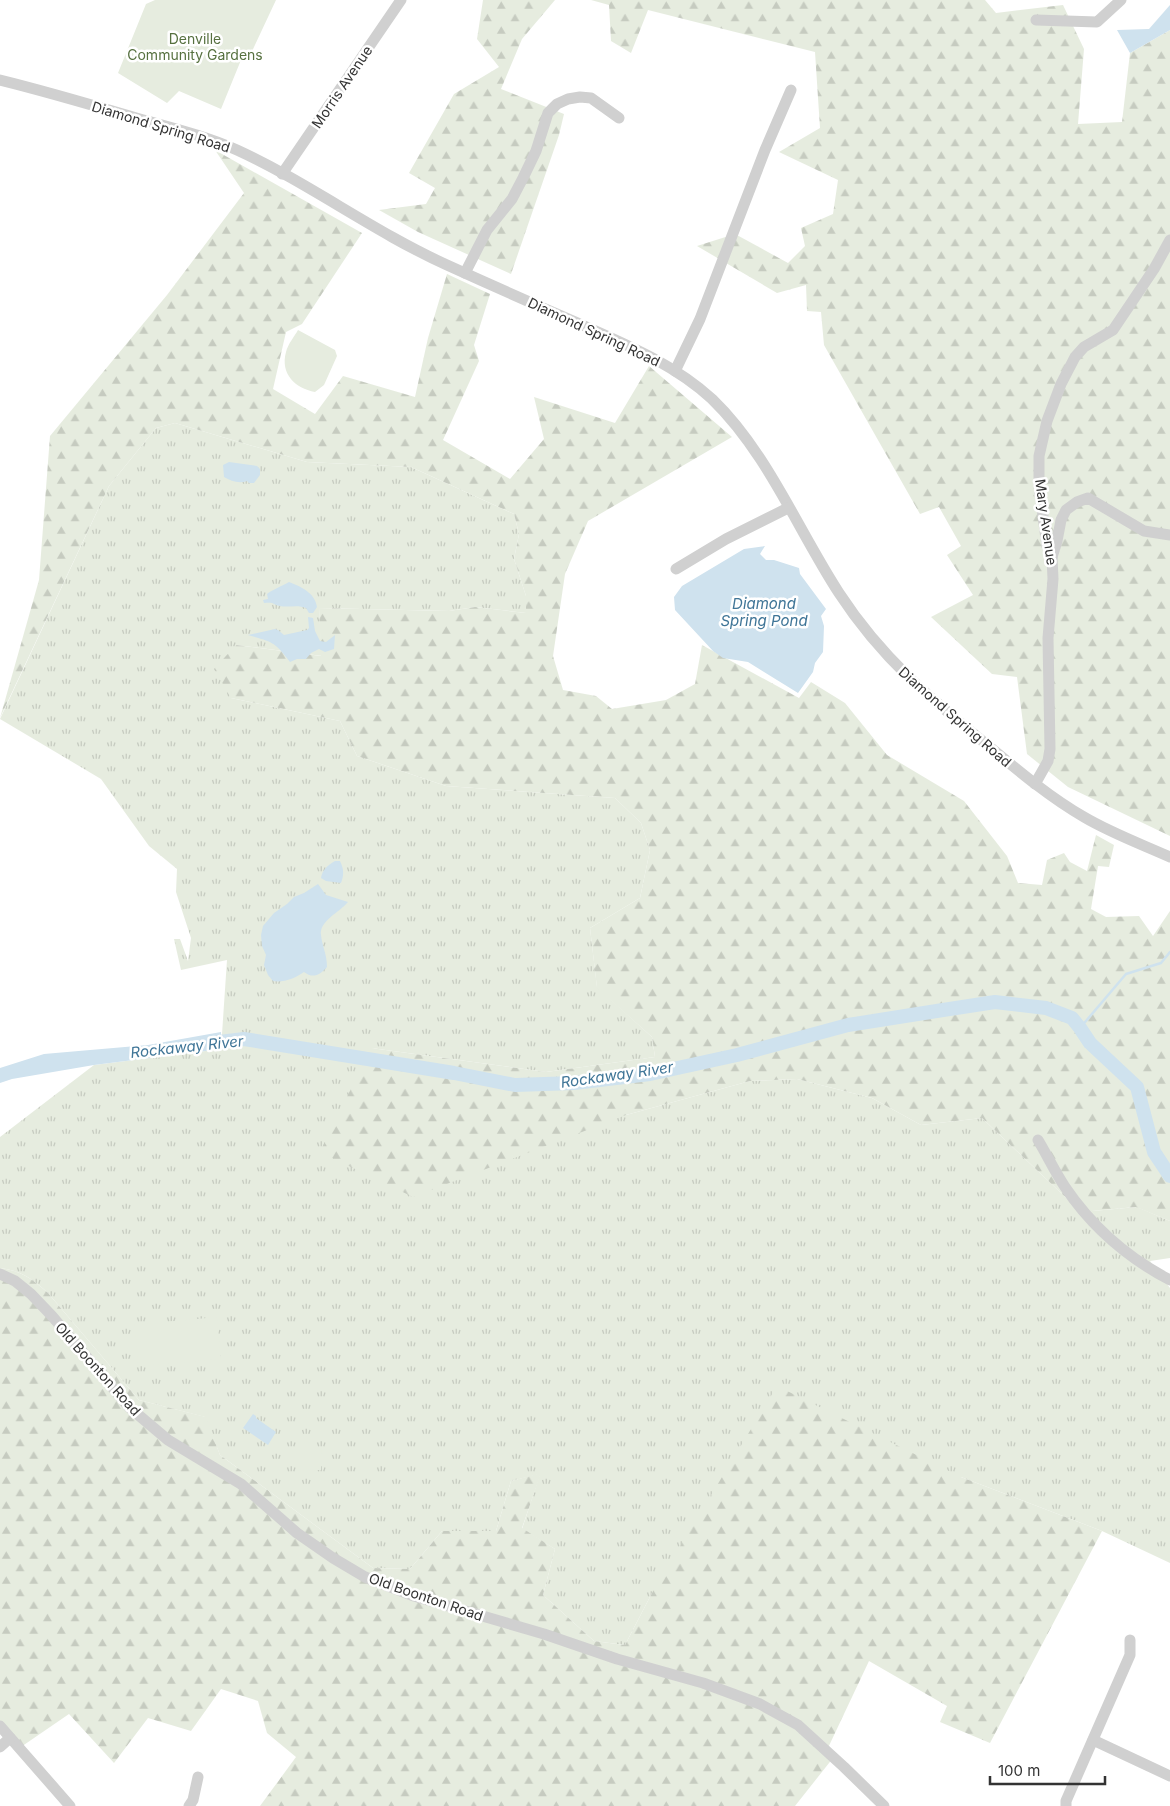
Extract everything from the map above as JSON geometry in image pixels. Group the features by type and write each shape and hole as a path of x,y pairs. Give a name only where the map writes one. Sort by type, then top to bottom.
{"street":[{"name":"Morris Avenue","path":"282,174 401,0"},
{"path":"1036,20 1097,22 1121,0"},
{"name":"Diamond Spring Road","path":"0,80 197,135 234,149 282,174 413,249 652,357 675,370 712,400 738,428 764,466 838,591 861,625 889,659 922,691 1062,804 1095,823 1170,857"},
{"path":"675,370 700,319 765,150 791,90"},
{"path":"465,273 487,230 512,199 523,178 536,151 548,113 557,104 568,98 580,97 591,98 619,118"},
{"name":"Mary Avenue","path":"1035,784 1048,761 1050,748 1048,638 1053,579 1052,557 1047,546 1039,486 1039,456 1047,421 1061,384 1075,357 1084,348 1113,330 1154,269 1170,240"},
{"path":"1052,557 1061,520 1066,510 1077,502 1088,498 1144,531 1170,535"},
{"path":"676,569 726,539 788,508"},
{"path":"1038,1140 1064,1185 1082,1211 1123,1251 1170,1280"},
{"name":"Old Boonton Road","path":"0,1274 26,1289 52,1316 128,1406 168,1440 241,1484 297,1533 365,1577 414,1596 544,1634 617,1659 703,1683 760,1704 798,1725 884,1806"},
{"path":"1066,1806 1066,1801 1130,1655 1130,1640"},
{"path":"0,1726 70,1806"},
{"path":"0,1747 10,1738"},
{"path":"1093,1740 1170,1776"},
{"path":"189,1806 193,1800 198,1777"}],"green space":[{"name":"Denville Community Gardens","path":"155,0 276,0 247,62 241,60 221,109 179,91 167,103 118,73 146,4"},
{"path":"483,0 555,0 522,39 501,89 564,114 559,135 511,274 418,232 379,210 426,204 435,188 409,173 454,94 499,67 477,39"},
{"path":"591,0 985,0 996,13 1063,5 1084,49 1078,124 1122,122 1130,53 1170,30 1170,836 1068,787 1027,754 1017,677 992,674 931,617 973,595 947,555 961,546 939,507 920,514 824,345 821,312 807,311 806,285 777,293 697,246 735,234 788,263 805,246 801,228 833,214 838,180 779,152 820,128 815,52 648,10 631,53 611,41 609,5"},
{"path":"215,150 362,233 302,324 286,332 273,389 315,414 343,376 415,397 428,338 447,274 490,294 474,345 479,361 443,440 510,479 544,439 534,397 615,423 649,366 732,437 588,521 565,574 553,656 563,690 596,696 612,709 666,700 695,684 702,645 799,698 811,682 845,703 887,755 964,801 1007,856 1018,883 1042,885 1047,860 1064,853 1070,862 1087,871 1096,835 1114,845 1109,867 1098,866 1091,909 1106,917 1139,916 1153,936 1170,911 1170,1221 1136,1207 1081,1212 982,1118 921,1125 872,1098 797,1079 750,1081 626,1115 413,1197 320,1152 371,1048 546,1072 655,1057 652,1037 597,988 590,928 640,898 650,850 641,823 615,798 446,786 357,756 340,721 231,698 214,669 236,645 321,656 319,608 449,611 475,607 526,613 526,596 514,559 519,534 514,514 411,467 307,462 175,423 156,428 109,486 0,718 39,580 50,436 167,295 244,193"},
{"path":"298,330 335,350 337,356 324,385 315,392 295,383 285,367 287,349"},
{"path":"175,423 307,462 411,467 514,514 519,534 514,559 526,596 526,613 475,607 449,611 319,608 322,656 236,645 231,698 340,721 357,756 446,786 615,798 641,823 650,850 640,898 590,928 597,987 652,1037 655,1057 546,1072 371,1048 626,1115 750,1081 797,1079 872,1098 921,1125 982,1118 1081,1212 1137,1207 1170,1221 1170,1258 1150,1261 1170,1288 1170,1563 1102,1531 961,1477 652,1593 625,1645 594,1641 543,1595 555,1549 522,1529 540,1474 511,1481 496,1531 442,1531 410,1569 373,1568 220,1455 205,1417 139,1400 48,1293 26,1276 0,1268 0,1137 94,1065 221,1049 227,960 181,970 174,939 180,939 188,961 191,938 176,892 177,869 149,846 101,779 0,719 109,486 156,428"},
{"path":"0,1268 26,1276 48,1293 139,1400 206,1417 220,1455 373,1568 410,1569 442,1531 496,1531 511,1481 541,1473 522,1528 555,1549 543,1595 594,1641 625,1645 652,1593 777,1386 961,1477 1102,1531 990,1743 940,1722 947,1706 869,1661 827,1750 833,1758 795,1806 260,1806 296,1757 267,1733 258,1701 221,1689 191,1731 148,1718 114,1763 69,1714 18,1749 0,1729"},
{"path":"217,1317 221,1359 138,1366 134,1325"},
{"path":"297,1450 322,1450 321,1470 297,1471"}],"water":[{"path":"1170,5 1170,30 1130,53 1117,30 1149,29"},
{"path":"229,462 257,466 260,469 260,475 254,483 229,480 224,477 223,465"},
{"name":"Diamond Spring Pond","path":"765,546 760,554 766,560 774,560 799,568 800,574 826,609 821,616 824,626 823,652 815,663 813,672 798,693 748,662 723,658 713,651 675,610 674,597 682,586 744,549"},
{"path":"289,582 311,594 317,607 313,613 309,613 303,607 264,603 263,600 268,599 267,594"},
{"path":"308,617 313,618 315,631 320,641 326,642 335,635 334,649 325,652 319,649 311,653 306,659 297,659 290,662 281,650 273,644 248,635 275,629 284,635 307,630 309,628"},
{"path":"335,861 340,861 342,867 341,883 326,881 321,878 326,868"},
{"path":"318,884 326,895 348,902 323,925 321,930 327,967 322,972 313,976 304,972 289,980 273,981 264,965 266,955 262,946 261,935 263,926 274,913 294,897"},
{"path":"221,1032 221,1049 94,1065 12,1079 0,1083 0,1068 44,1054 148,1045"},
{"path":"253,1414 276,1432 268,1445 243,1428"}],"waterway":[{"path":"1080,1028 1126,974 1161,963 1170,952"},
{"name":"Rockaway River","path":"203,1044 244,1039 454,1073 515,1085 574,1083 650,1074 737,1055 848,1025 995,1002 1046,1008 1072,1018 1090,1043 1137,1087 1154,1152 1170,1176"}]}
